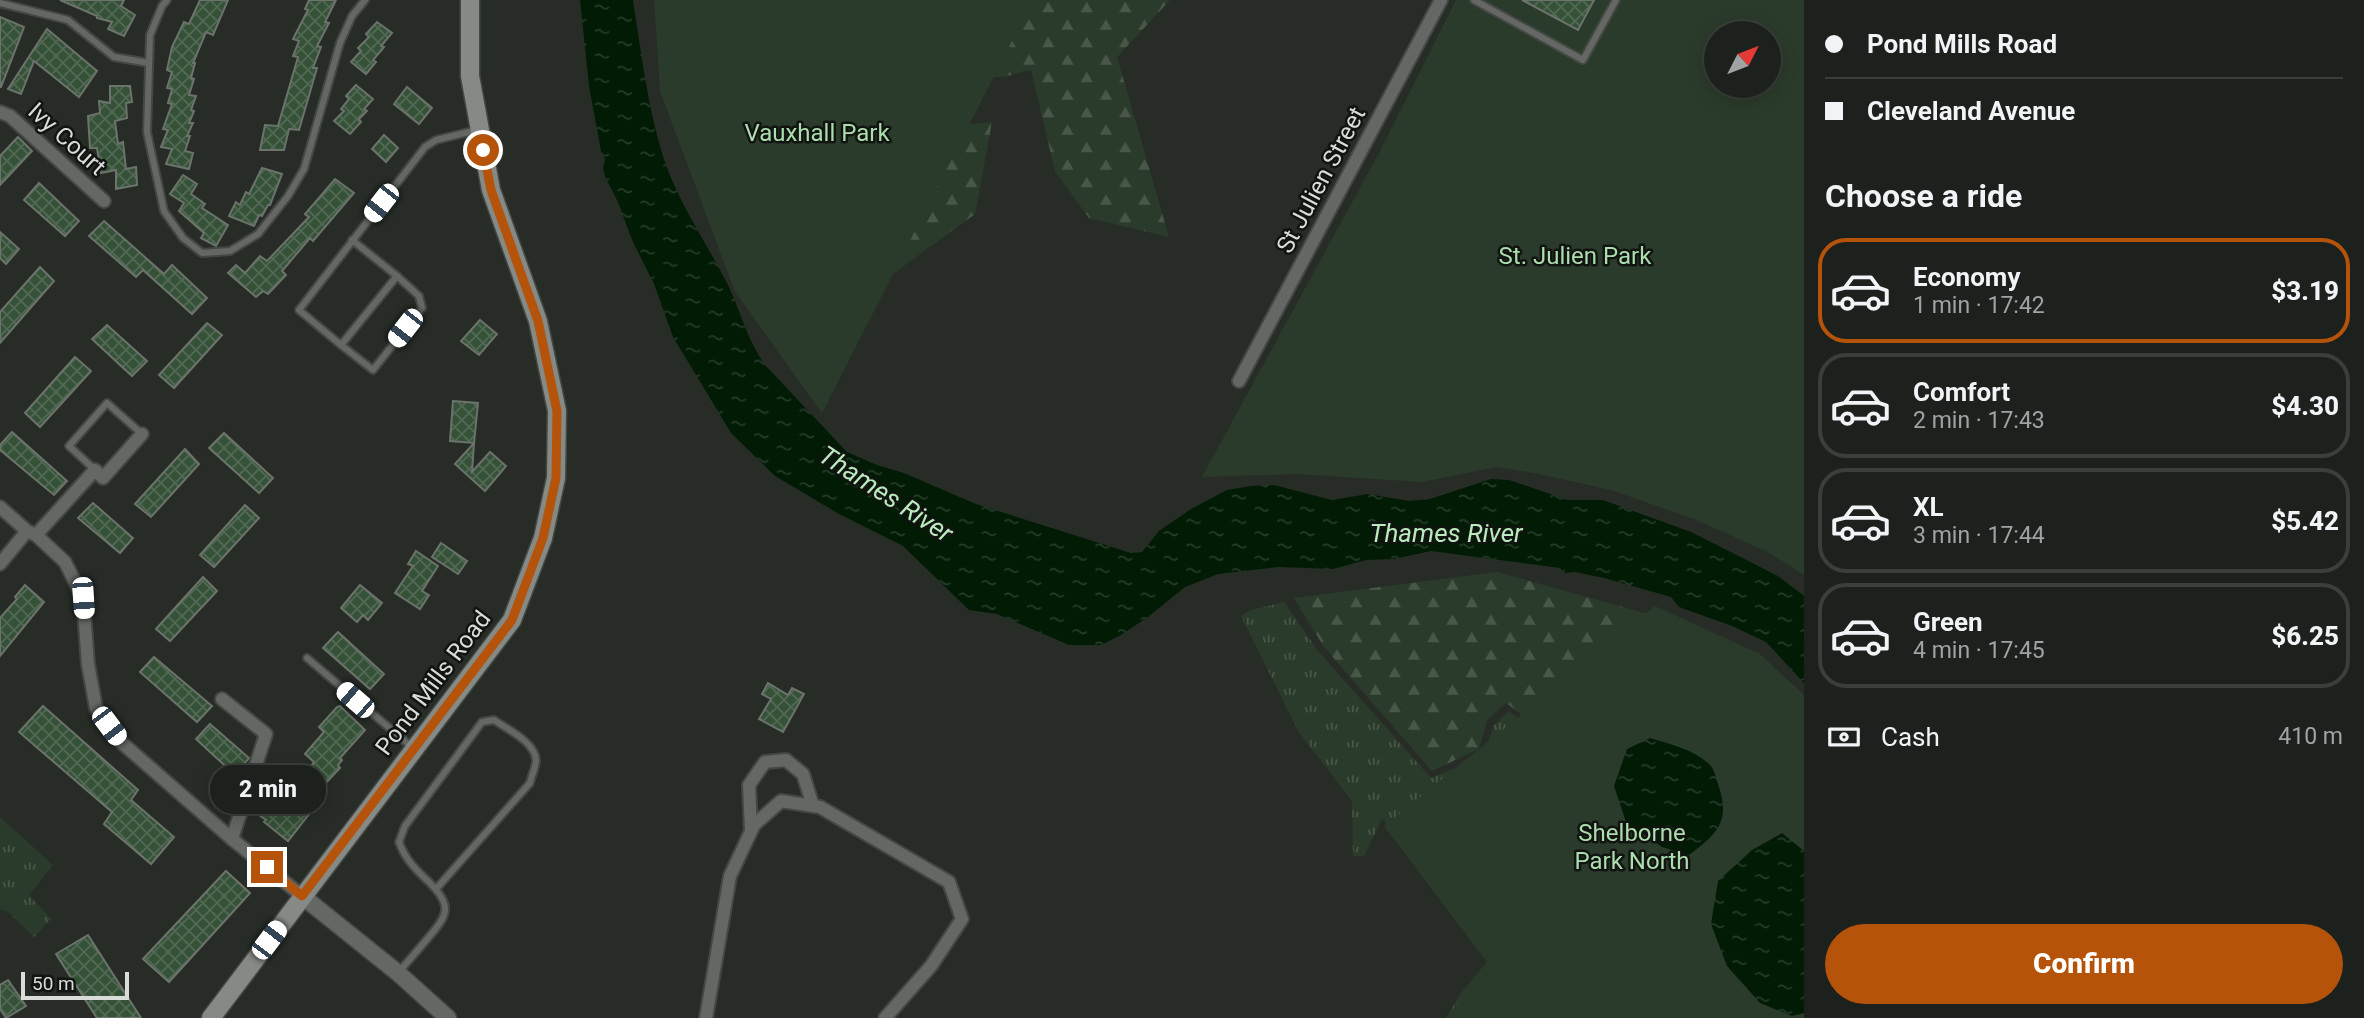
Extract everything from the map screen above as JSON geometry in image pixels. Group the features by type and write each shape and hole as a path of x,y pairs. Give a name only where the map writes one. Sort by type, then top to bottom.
{"main road":[{"name":"Pond Mills Road","path":"211,1018 512,620 543,538 556,478 557,411 538,321 491,190 470,76 470,0"}],"street":[{"name":"St Julien Street","path":"1239,381 1441,0"},
{"name":"Ivy Court","path":"0,112 10,116 104,201"},
{"path":"0,564 94,470 103,478 142,434"},
{"path":"0,507 65,562 83,598 88,664 96,708 122,743 232,839 398,973 448,1018"},
{"path":"222,699 266,734 232,839"},
{"path":"751,830 749,785 765,762 786,760 803,774 813,806"},
{"path":"706,1018 730,876 754,825 781,801 820,807 948,882 962,919 931,966 885,1018"}],"lane":[{"path":"167,0 150,35 147,132 164,211 183,238 202,253 230,251 258,234 288,196 304,169 340,43 352,16 365,0"},
{"path":"463,0 470,0"},
{"path":"1474,0 1583,60 1616,0"},
{"path":"1490,9 1495,0"},
{"path":"0,3 68,20 114,57 149,63"},
{"path":"352,240 419,296 422,308 373,370 299,310 352,240 425,147 436,140 479,130"},
{"path":"341,345 397,276"},
{"path":"94,470 69,446 107,403 142,434"},
{"path":"307,658 414,749"},
{"path":"398,973 444,919 446,908 436,889 403,852 399,842 405,826 482,722 494,720 532,750 536,761 530,783 436,889"}],"green space":[{"name":"Vauxhall Park","path":"654,0 1033,0 822,413 735,292 660,91"},
{"path":"728,0 1170,0 1117,57 1169,237 1089,218 1055,171 1031,70 1002,77 942,78 928,128 992,122 975,214 879,284"},
{"name":"St. Julien Park","path":"1456,0 1804,0 1804,575 1770,553 1694,519 1611,490 1534,473 1496,467 1422,482 1296,474 1202,477 1379,153"},
{"path":"1497,572 1705,630 1533,723 1506,703 1487,720 1479,749 1432,771 1324,647 1294,598"},
{"path":"1284,602 1318,651 1431,778 1484,756 1494,725 1509,711 1526,725 1804,1018 1446,1018 1461,993 1487,962 1407,844 1382,819 1364,856 1353,856 1352,801 1298,731 1241,616 1251,610"},
{"name":"Shelborne Park North","path":"1655,606 1760,654 1804,695 1804,1018 1447,1018 1487,962 1384,826"},
{"path":"0,817 53,865 29,895 51,919 34,937 8,912 0,909"}],"water":[{"name":"Thames River","path":"580,0 633,0 652,115 675,188 729,287 759,356 847,452 976,504 1131,553 1142,552 1159,531 1191,509 1227,490 1251,486 1274,485 1332,500 1368,494 1409,501 1430,499 1491,479 1509,480 1568,500 1603,500 1691,532 1778,576 1804,596 1804,683 1766,642 1732,626 1679,607 1671,597 1604,578 1575,572 1564,573 1560,568 1431,551 1394,559 1366,560 1333,569 1278,567 1218,574 1185,587 1148,617 1101,645 1069,645 997,614 969,610 903,546 839,514 775,476 731,433 673,337 654,284 606,179 603,169 605,159 601,151 589,86"},
{"path":"1650,738 1696,754 1711,766 1716,776 1722,797 1722,817 1708,840 1689,855 1662,847 1626,822 1614,786 1627,749"},
{"path":"1782,833 1804,851 1804,1013 1792,1016 1760,1003 1727,966 1711,924 1718,881 1752,850"}],"building":[{"path":"60,0 124,0 121,6 135,15 124,36 108,29 112,22 97,18"},
{"path":"200,0 228,0 213,35 206,32 193,63 191,78 194,79 189,95 196,96 189,123 193,123 187,136 190,136 185,151 193,153 189,169 166,164 172,149 161,147 168,130 163,129 172,104 168,103 172,89 167,88 172,72 167,70 172,47 184,22 189,24"},
{"path":"309,0 336,0 325,22 329,23 317,46 321,47 313,68 317,68 299,130 289,129 284,150 260,150 265,125 278,126 298,57 293,56 299,41 293,39 308,10 305,9"},
{"path":"1522,0 1594,0 1578,30"},
{"path":"0,17 24,27 1,87 0,87"},
{"path":"377,22 392,33 381,46 384,47 366,74 351,62 361,51 358,48 369,37 366,34"},
{"path":"47,29 97,71 79,97 34,61 21,94 8,89"},
{"path":"356,85 373,99 364,109 367,111 359,119 361,122 350,134 334,121 344,111 341,109 349,99 346,96"},
{"path":"110,86 130,86 132,102 126,103 127,118 115,121 118,144 123,142 126,169 136,167 137,185 116,189 116,170 101,173 97,148 90,148 88,116 100,113 99,101 110,103"},
{"path":"407,87 432,108 419,124 394,104"},
{"path":"384,135 398,148 386,162 372,149"},
{"path":"18,137 32,151 0,185 0,156"},
{"path":"262,168 282,174 270,205 262,216 259,215 254,226 229,216 236,202 240,205 246,192 249,194"},
{"path":"183,175 197,184 191,194 205,204 202,208 228,225 216,246 201,238 204,233 179,211 184,203 170,194"},
{"path":"335,179 354,193 313,241 310,238 282,271 286,275 268,294 263,291 256,297 228,273 236,265 245,273 260,256 267,261 309,217 305,214"},
{"path":"39,183 79,221 65,236 24,200"},
{"path":"104,221 164,274 172,265 207,298 192,314 143,270 136,277 89,236"},
{"path":"0,232 19,249 6,264 0,258"},
{"path":"40,267 54,281 0,343 0,312"},
{"path":"480,320 497,334 479,355 461,341"},
{"path":"207,323 222,335 174,388 159,375"},
{"path":"107,325 147,361 132,376 92,339"},
{"path":"75,357 91,371 40,427 25,413"},
{"path":"453,401 478,403 474,443 450,441"},
{"path":"12,432 67,481 54,495 0,450 0,445"},
{"path":"224,433 273,478 259,493 209,448"},
{"path":"474,443 472,472 490,452 506,466 485,491 455,464"},
{"path":"185,449 199,464 151,517 135,504"},
{"path":"93,503 133,538 120,553 78,518"},
{"path":"245,505 259,518 214,567 200,555"},
{"path":"441,543 467,561 458,574 432,557"},
{"path":"416,551 438,566 422,591 429,595 420,609 395,593 413,566 408,564"},
{"path":"203,577 217,591 170,641 156,629"},
{"path":"25,585 44,602 0,656 0,618"},
{"path":"360,585 382,603 368,620 363,615 357,622 341,608"},
{"path":"338,632 384,674 370,689 323,648"},
{"path":"154,657 212,706 197,722 140,672"},
{"path":"768,683 788,695 792,688 804,694 783,732 759,719 771,699 762,694"},
{"path":"43,706 138,790 131,800 174,837 151,864 104,824 112,812 19,732"},
{"path":"340,706 365,730 340,758 340,768 323,786 325,788 321,793 324,795 288,841 259,815 270,802 267,800 274,790 287,800 314,762 305,754 324,732 319,727"},
{"path":"210,724 249,758 235,775 196,739"},
{"path":"226,871 250,893 169,982 143,959"},
{"path":"88,935 141,1018 97,1018 56,954"},
{"path":"8,980 26,1006 6,1018 0,1009 0,985"}],"route":[{"path":"267,867 302,896 512,620 543,538 556,478 557,411 538,321 491,190 483,150"}]}
